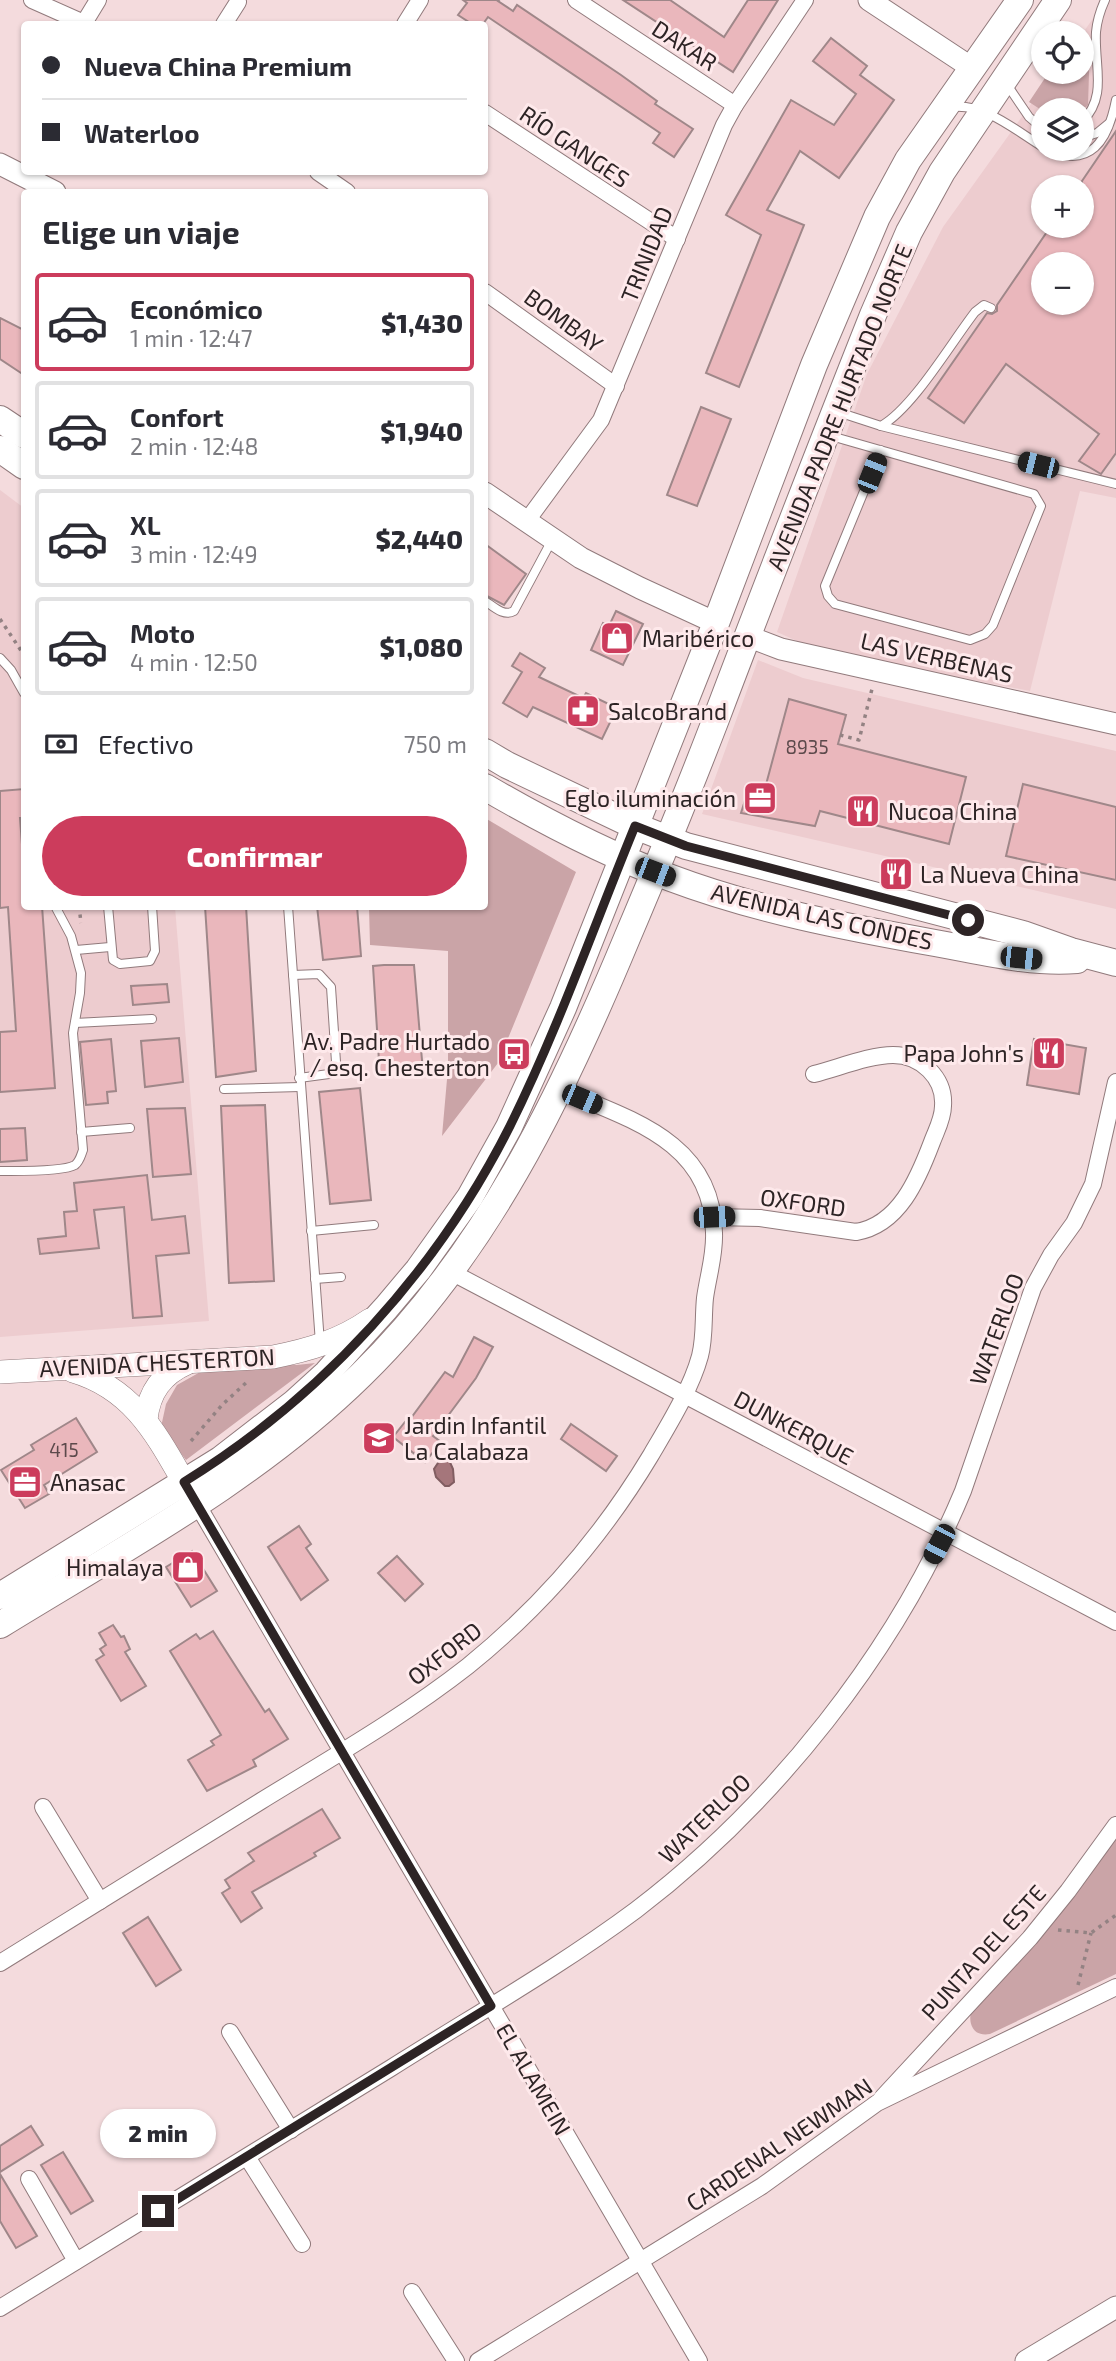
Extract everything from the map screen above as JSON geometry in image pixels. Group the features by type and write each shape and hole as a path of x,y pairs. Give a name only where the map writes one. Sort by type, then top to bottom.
{"main road":[{"name":"AVENIDA PADRE HURTADO NORTE","path":"191,1493 248,1440 327,1374 386,1308 470,1197 509,1127 563,1008 716,623 814,365 877,217 899,175 1020,0"},
{"name":"AVENIDA PADRE HURTADO NORTE","path":"191,1493 261,1461 332,1402 395,1340 452,1272 497,1206 535,1138 604,994 669,840 882,292 909,232 942,172 1058,0"},
{"path":"814,365 831,422"},
{"path":"13,431 21,456"},
{"name":"AVENIDA LAS CONDES","path":"488,753 506,765 669,840 1110,959"},
{"name":"AVENIDA LAS CONDES","path":"488,790 622,858 655,872 760,906 869,931 1021,958 1051,961 1110,959"},
{"name":"AVENIDA CHESTERTON","path":"0,1372 273,1357 320,1346 346,1335 386,1308"},
{"path":"146,1419 150,1398 161,1380 188,1362"},
{"name":"EL ALAMEIN","path":"56,1368 85,1375 112,1388 146,1419 191,1493"},
{"path":"0,1596 191,1493"},
{"path":"0,1625 191,1493"}],"street":[{"path":"32,0 78,21"},
{"path":"87,21 98,0"},
{"path":"407,21 421,0"},
{"name":"DAKAR","path":"576,0 735,105"},
{"name":"TRINIDAD","path":"526,522 595,429 616,386 715,146 735,105 805,0"},
{"path":"869,0 972,68"},
{"path":"226,21 238,2"},
{"name":"RÍO GANGES","path":"488,115 677,239"},
{"path":"0,164 21,175"},
{"path":"22,175 49,189"},
{"name":"BOMBAY","path":"488,294 616,386"},
{"path":"488,495 552,540 610,574 716,623"},
{"name":"LAS VERBENAS","path":"747,636 782,649 1116,724"},
{"name":"OXFORD","path":"714,1217 770,1219 856,1232 883,1222 907,1195 942,1118 943,1098 934,1075 921,1062 892,1055 814,1074"},
{"name":"WATERLOO","path":"0,2308 577,1952 639,1908 698,1858 744,1813 799,1752 853,1684 900,1615 945,1532 963,1491 1033,1288 1051,1255 1074,1223 1093,1184 1116,1083"},
{"name":"OXFORD","path":"0,1963 343,1751 431,1693 468,1665 536,1604 568,1570 619,1504 664,1433 701,1351 714,1247 714,1217 709,1194 702,1181 667,1139 644,1125 559,1089"},
{"name":"DUNKERQUE","path":"452,1272 1116,1622"},
{"name":"EL ALAMEIN","path":"191,1493 699,2361"},
{"path":"43,1808 100,1901"},
{"name":"PUNTA DEL ESTE","path":"877,2103 1038,1928 1116,1825"},
{"name":"CARDENAL NEWMAN","path":"478,2361 762,2186 877,2103 1116,1986"},
{"path":"230,2032 291,2130"},
{"path":"247,2157 302,2244"},
{"path":"29,2179 76,2261"},
{"path":"412,2292 456,2361"},
{"path":"1026,2361 1116,2307"}],"lane":[{"path":"1094,107 1098,95 1096,33 1105,0"},
{"path":"1003,79 1031,119"},
{"path":"1094,148 1102,142 1112,120 1116,100"},
{"path":"944,109 964,106 983,111 1031,140"},
{"path":"1094,134 1112,120"},
{"path":"881,426 905,407 975,312 984,306 991,308"},
{"path":"831,422 844,415 1116,484"},
{"path":"831,422 881,450 1034,494 1039,500 1041,506 1027,542 993,625 985,634 970,640 835,604 828,596 825,586 881,450"},
{"path":"488,603 504,613 514,611 552,540"},
{"path":"0,658 21,688"},
{"path":"0,1171 74,1166 83,1150 73,1033 80,983 76,950 57,910"},
{"path":"108,910 110,947 116,963 150,961 155,951 152,910"},
{"path":"288,910 320,1346"},
{"path":"76,950 110,947"},
{"path":"224,1089 300,1083 329,1074 336,1062 331,987 319,974 293,975"},
{"path":"75,1023 152,1019"},
{"path":"81,1132 130,1128"},
{"path":"311,1231 374,1225"},
{"path":"315,1279 341,1277"}],"path":[{"path":"0,619 21,650"},
{"path":"840,735 859,740 877,670"},
{"path":"191,1441 222,1405 246,1385 250,1376"},
{"path":"1072,2008 1091,1933 1116,1915"},
{"path":"1038,1928 1091,1933"}],"shaded area":[{"path":"1106,0 1116,0 1116,498 1080,491 1030,691 817,650 777,632 867,374 943,227 1031,104 1031,161 1094,161 1094,98 1035,98 1045,84 1094,84 1094,21 1091,21"},
{"path":"1041,84 1089,84 1088,98 1032,98"},
{"path":"0,490 21,506 21,910 175,910 209,1321 0,1337"},
{"path":"758,660 803,678 1116,751 1116,909 702,814"},
{"path":"488,820 576,872 498,1063 442,1136 448,1068 448,951 370,945 369,910 488,910"},
{"path":"315,1363 186,1460 161,1427 166,1404 177,1385 211,1366"},
{"path":"442,1457 449,1460 453,1469 454,1482 449,1486 445,1486 436,1477 434,1469"},
{"path":"1116,1832 1116,1974 990,2034 976,2032 970,2021 971,2011"}],"building":[{"path":"463,0 499,0 513,11 517,5 621,75 657,101 655,104 693,129 674,157 653,143 660,133 488,17 485,21 467,21 458,15 467,3"},
{"path":"623,0 670,0 724,37 748,0 778,0 733,72"},
{"path":"831,38 867,66 860,75 894,100 839,178 800,151 767,210 804,225 739,387 706,373 761,235 726,215 791,100 834,125 856,94 813,61"},
{"path":"1116,131 1116,453 1101,474 1079,461 1099,434 1006,364 964,423 928,398 987,313 997,311 997,305 1031,255 1031,315 1094,315 1094,252 1033,252 1043,238 1094,238 1094,175 1086,175"},
{"path":"0,318 21,328 21,373 0,359"},
{"path":"701,407 731,419 697,506 667,495"},
{"path":"488,546 526,574 504,605 488,597"},
{"name":"Maribérico","path":"616,611 643,624 623,665 591,650 603,623 609,626"},
{"path":"520,653 545,668 539,677 583,698 586,693 617,708 602,739 533,707 527,717 503,703 522,672 512,666"},
{"path":"789,699 846,715 838,744 966,777 949,844 820,811 815,826 741,813 749,788 764,792"},
{"path":"1023,784 1116,807 1116,880 1006,856"},
{"path":"21,789 21,910 42,910 55,1088 0,1092 0,1032 16,1031 8,907 0,908 0,791"},
{"path":"205,910 246,910 256,1071 216,1077"},
{"path":"317,910 357,910 361,956 323,960"},
{"path":"414,965 423,1072 380,1077 373,966"},
{"path":"167,984 169,1002 133,1005 131,986"},
{"path":"179,1038 183,1082 145,1087 141,1041"},
{"path":"111,1039 116,1091 107,1092 108,1103 86,1105 80,1042"},
{"path":"1034,1039 1086,1048 1079,1094 1027,1085"},
{"path":"360,1088 371,1200 330,1204 319,1092"},
{"path":"265,1105 274,1281 229,1283 221,1106"},
{"path":"185,1108 191,1174 153,1177 147,1109"},
{"path":"25,1128 27,1160 0,1162 0,1129"},
{"path":"147,1175 152,1220 185,1216 189,1253 156,1256 162,1316 133,1318 124,1207 94,1210 99,1248 40,1254 38,1239 66,1236 64,1212 77,1211 74,1183"},
{"path":"474,1337 493,1347 476,1378 433,1436 441,1442 425,1462 393,1437 409,1417 411,1418 445,1372 453,1377"},
{"path":"76,1418 97,1452 44,1485 49,1494 25,1508 1,1470 34,1450 31,1445"},
{"path":"571,1424 617,1456 606,1471 561,1439"},
{"path":"299,1526 311,1544 306,1548 328,1580 301,1600 268,1547"},
{"path":"192,1551 217,1591 191,1607 166,1567"},
{"path":"397,1556 423,1584 405,1601 378,1573"},
{"path":"113,1625 121,1637 124,1636 130,1649 125,1652 146,1686 121,1701 96,1660 104,1655 100,1649 106,1645 99,1633"},
{"path":"213,1631 265,1712 269,1709 288,1739 253,1760 256,1766 207,1791 188,1760 214,1745 211,1741 221,1735 170,1651 196,1634 200,1639"},
{"path":"322,1809 340,1838 314,1853 316,1856 252,1892 262,1908 241,1922 222,1893 230,1888 225,1880 254,1861 248,1853"},
{"path":"148,1917 181,1970 156,1986 123,1933"},
{"path":"31,2126 43,2145 0,2172 0,2146"},
{"path":"63,2152 93,2201 71,2214 41,2165"},
{"path":"0,2174 37,2236 16,2248 0,2221"}],"place":[{"name":"Maribérico","path":"617,638"},
{"name":"SalcoBrand","path":"583,711"},
{"name":"Eglo iluminación","path":"760,798"},
{"name":"Nucoa China","path":"863,811"},
{"name":"La Nueva China","path":"896,874"},
{"name":"Papa John's","path":"1049,1053"},
{"name":"Av. Padre Hurtado / esq. Chesterton","path":"514,1054"},
{"name":"Jardin Infantil La Calabaza","path":"379,1438"},
{"name":"Anasac","path":"25,1482"},
{"name":"Himalaya","path":"188,1567"}],"route":[{"path":"158,2211 491,2006 184,1482 258,1433 327,1374 418,1270 470,1197 527,1091 635,826 686,846 968,920"}]}
